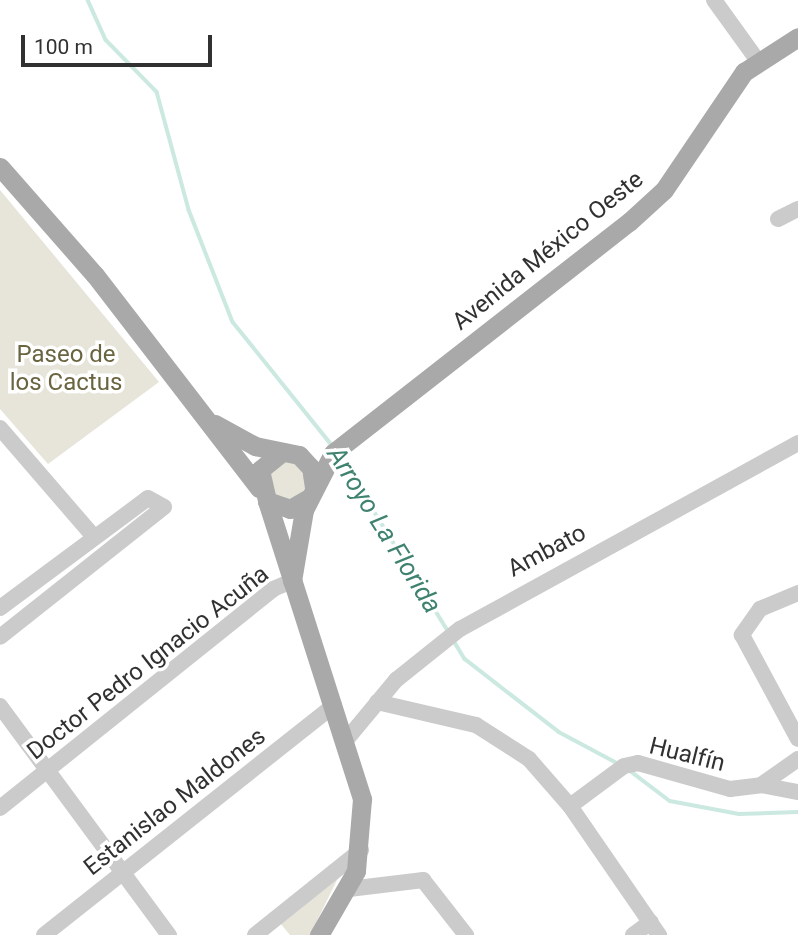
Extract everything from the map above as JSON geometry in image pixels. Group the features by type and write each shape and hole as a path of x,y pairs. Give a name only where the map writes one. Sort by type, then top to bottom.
{"main road":[{"name":"Avenida México Oeste","path":"292,581 312,493 333,453 629,222 664,190 734,85 758,61 798,37"},
{"path":"0,167 205,416 263,495 290,509 312,493 310,465 287,452"},
{"path":"205,416 244,441 287,452 333,453"},
{"path":"287,452 262,466 263,495 347,739 362,799 361,850 349,889 319,935"}],"street":[{"path":"714,0 758,61"},
{"path":"778,219 798,209"},
{"path":"0,428 94,537"},
{"name":"Ambato","path":"347,739 377,702 441,641 798,443"},
{"path":"0,608 148,498 164,507 0,637"},
{"name":"Doctor Pedro Ignacio Acuña","path":"0,808 273,589 292,581"},
{"path":"798,593 760,610 742,635 798,739"},
{"path":"377,702 476,725 529,760 570,806 655,929 633,935"},
{"name":"Estanislao Maldones","path":"44,935 334,705"},
{"path":"0,706 169,935"},
{"path":"761,785 798,759"},
{"name":"Hualfín","path":"570,806 624,766 638,763 703,786 761,785"},
{"path":"761,785 798,792"},
{"path":"255,935 361,850"},
{"path":"349,889 423,880 466,935"}],"green space":[{"name":"Paseo de los Cactus","path":"0,190 159,382 48,464 0,409"},
{"path":"278,461 297,462 308,486 294,501 273,497 268,471"},
{"path":"338,878 310,935 290,935 280,923"}],"waterway":[{"name":"Arroyo La Florida","path":"88,0 106,40 157,92 189,210 233,322 331,444"},
{"name":"Arroyo La Florida","path":"340,456 448,631"},
{"name":"Arroyo La Florida","path":"454,641 465,659 559,732 619,764"},
{"name":"Arroyo La Florida","path":"629,770 670,801 739,814 798,812"}]}
